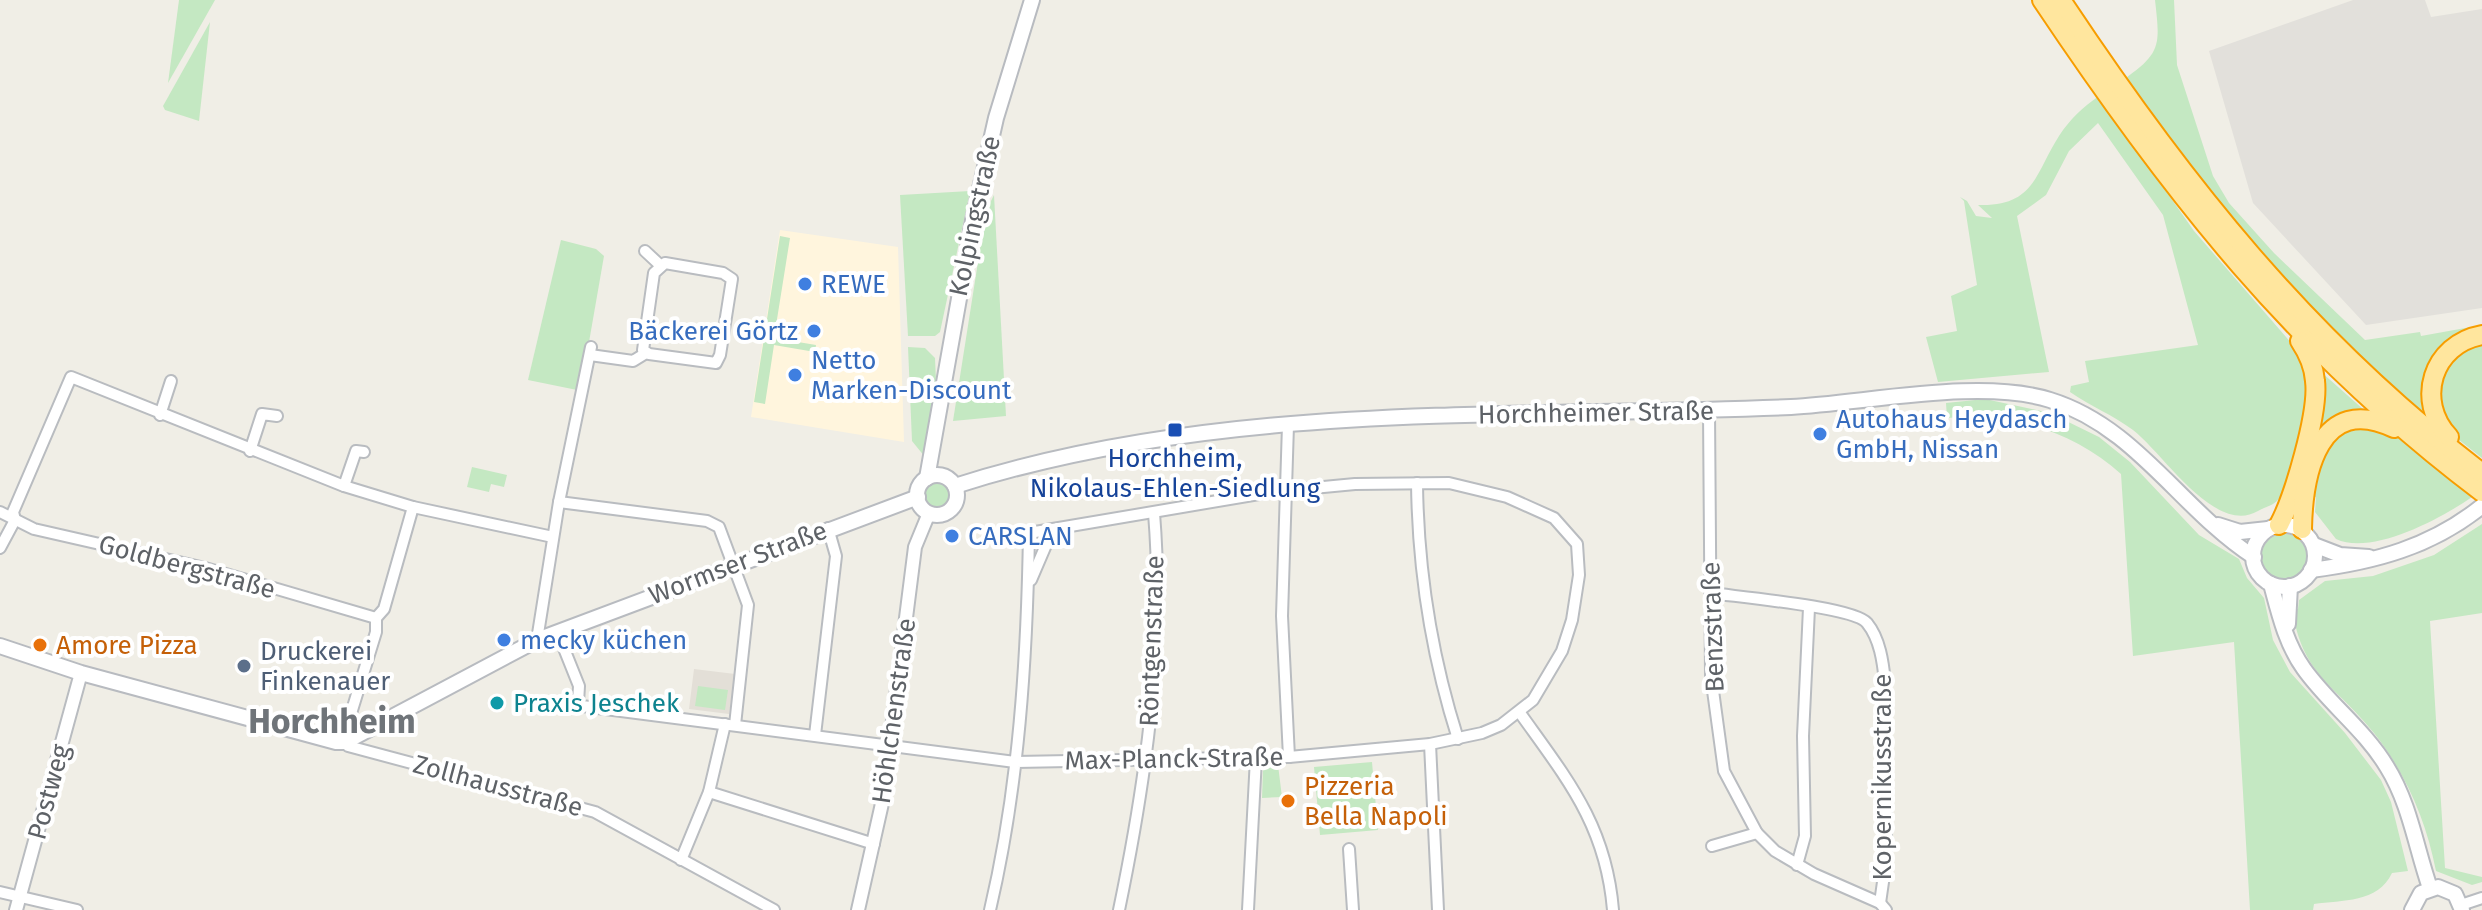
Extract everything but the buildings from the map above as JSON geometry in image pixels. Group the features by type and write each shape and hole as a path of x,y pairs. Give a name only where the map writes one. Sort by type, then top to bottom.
{"highway":[{"path":"2042,0 2127,123 2203,224 2288,321 2418,442 2482,492"},
{"path":"2061,0 2130,102 2239,244 2352,363 2476,469"},
{"path":"2273,527 2292,494 2316,391 2307,352 2288,321"},
{"path":"2476,469 2436,421 2430,393 2434,376 2445,356 2460,342 2482,335"},
{"path":"2302,529 2312,462 2328,432 2340,423 2360,419 2391,426 2418,442"}],"main road":[{"name":"Kolpingstraße","path":"927,478 968,246 996,118 1032,0"},
{"name":"Horchheimer Straße","path":"950,481 1074,455 1199,435 1288,425 1399,417 1709,411 1999,390 2021,392 2079,410 2108,426 2200,515 2254,557"},
{"name":"Kolpingstraße","path":"935,435 939,464 950,481"},
{"path":"927,478 950,481 957,499 952,508 939,515 929,513 918,497 920,485 927,478"},
{"name":"Wormser Straße","path":"350,739 557,631 918,497"},
{"path":"2311,570 2382,558 2440,536 2478,509"},
{"name":"Horchheimer Straße","path":"2200,515 2233,530 2273,527"},
{"path":"2382,558 2340,555 2314,545 2302,529 2273,527 2257,545 2254,557 2258,571 2271,584 2282,628 2312,680 2369,740 2388,768 2408,815 2430,888"},
{"path":"2271,584 2290,586 2302,581 2311,570 2314,545"},
{"path":"2290,586 2287,607 2292,648"},
{"path":"0,646 81,673 336,742 350,739"},
{"path":"2412,910 2417,897 2430,888 2450,891 2462,907"}],"street":[{"path":"537,640 559,502 590,351 633,361 646,353 716,363 720,355 732,279 726,273 660,265 645,251"},
{"path":"646,353 642,346 654,273 660,265"},
{"path":"0,548 15,520 13,512 71,377 344,486 413,507 553,537"},
{"path":"160,415 171,381"},
{"name":"Benzstraße","path":"1709,411 1711,676 1724,771 1757,833 1775,851 1797,865 1883,906"},
{"path":"250,451 262,414 277,416"},
{"path":"1288,425 1282,616 1289,757"},
{"path":"344,486 356,451 364,452"},
{"path":"1417,483 1427,619 1458,739"},
{"path":"990,910 1015,762 1030,582 1029,533 1287,490 1417,483 1465,486 1526,503 1554,518 1577,544 1577,590 1567,639 1545,684 1520,713 1572,783 1593,821 1605,854 1613,910"},
{"path":"559,502 712,522 722,531 748,605 730,725 709,792 681,860"},
{"path":"350,739 349,720 376,632 376,618 384,609 413,507"},
{"name":"Goldbergstraße","path":"0,512 34,529 205,568 376,618"},
{"name":"Höhlchenstraße","path":"858,910 874,844 891,745 915,547 929,513"},
{"name":"Röntgenstraße","path":"1119,910 1145,760 1157,627 1154,513"},
{"path":"815,735 836,556 828,528"},
{"path":"1030,582 1052,531"},
{"name":"Kopernikusstraße","path":"1711,593 1856,614 1867,622 1881,652 1885,682 1886,861 1883,906"},
{"path":"1797,865 1805,836 1803,736 1809,608"},
{"name":"Max-Planck-Straße","path":"557,631 576,676 579,705 1015,762 1289,757 1430,744 1458,739 1501,725 1520,713"},
{"name":"Postweg","path":"18,904 81,673"},
{"name":"Zollhausstraße","path":"350,739 348,746 595,812 774,910"},
{"path":"1430,744 1438,910"},
{"path":"1248,910 1256,758"},
{"path":"709,792 874,844"},
{"path":"1712,846 1757,833"},
{"path":"1349,849 1353,910"},
{"path":"0,892 18,904 77,910"},
{"path":"2462,907 2482,898"}],"shaded area":[{"path":"2353,0 2425,0 2431,17 2482,9 2482,308 2366,325 2253,203 2209,51"},
{"path":"780,230 898,247 904,442 751,417"},
{"path":"694,669 735,674 729,714 689,709"}],"green space":[{"path":"179,0 215,0 168,83"},
{"path":"2155,0 2174,0 2177,65 2213,176 2229,203 2274,253 2365,340 2420,332 2421,336 2482,325 2482,330 2450,343 2433,424 2368,368 2240,234 2123,80 2152,55 2156,47 2158,28"},
{"path":"210,22 199,121 165,110 163,106"},
{"path":"2099,96 2194,231 2299,352 2310,383 2290,491 2283,489 2276,502 2258,511 2242,516 2208,503 2133,430 2070,392 2071,386 2089,382 2085,361 2198,345 2163,215 2098,123 2069,151 2046,195 2017,216 2049,372 1938,382 1926,337 1957,331 1951,296 1977,285 1964,201 1960,197 1967,201 1976,216 1992,218 1978,205 1997,204 2022,194 2038,175 2068,124"},
{"path":"970,191 940,332 935,336 908,336 900,195"},
{"path":"994,195 1006,416 953,421 986,211"},
{"path":"780,236 790,238 774,338 816,345 815,352 774,345 765,404 754,402"},
{"path":"561,240 596,249 604,256 581,388 577,390 528,380"},
{"path":"2482,342 2482,458 2449,432 2438,408 2443,374 2455,354"},
{"path":"908,347 925,348 935,358 936,381 925,457 912,441"},
{"path":"2320,371 2364,410 2313,448"},
{"path":"1985,399 2050,413 2099,437 2130,462 2199,535 2239,559 2247,578 2264,598 2273,640 2290,672 2345,733 2381,780 2391,802 2408,871 2392,873 2386,883 2369,895 2314,904 2313,910 2250,910 2234,642 2133,656 2121,474 2082,446 2040,428 1994,418 1947,418 1946,403"},
{"path":"2352,424 2393,434 2472,497 2425,524 2387,539 2351,543 2336,539 2315,512 2316,497 2310,496 2320,452"},
{"path":"472,467 507,475 504,487 491,484 489,492 467,487"},
{"path":"937,480 947,485 952,495 947,505 937,510 927,505 922,495 927,485"},
{"path":"2482,524 2482,613 2430,621 2445,868 2482,877 2482,882 2472,885 2436,871 2427,834 2405,781 2374,733 2312,665 2297,632 2292,609 2298,609 2299,600 2325,581 2373,576 2434,555"},
{"path":"2284,534 2300,541 2307,557 2300,573 2284,580 2268,573 2261,557 2268,541"},
{"path":"698,686 728,690 725,710 695,706"},
{"path":"1372,762 1378,830 1320,835 1314,767"},
{"path":"1278,765 1282,797 1262,798 1263,769"}],"place":[{"name":"REWE","path":"805,284"},
{"name":"Bäckerei Görtz","path":"814,331"},
{"name":"Netto Marken-Discount","path":"795,375"},
{"name":"Horchheim, Nikolaus-Ehlen-Siedlung","path":"1175,430"},
{"name":"Autohaus Heydasch GmbH, Nissan","path":"1820,434"},
{"name":"CARSLAN","path":"952,536"},
{"name":"mecky küchen","path":"504,640"},
{"name":"Amore Pizza","path":"40,645"},
{"name":"Druckerei Finkenauer","path":"244,666"},
{"name":"Praxis Jeschek","path":"497,703"},
{"name":"Pizzeria Bella Napoli","path":"1288,801"}],"district":[{"name":"Horchheim","path":"332,721"}]}
